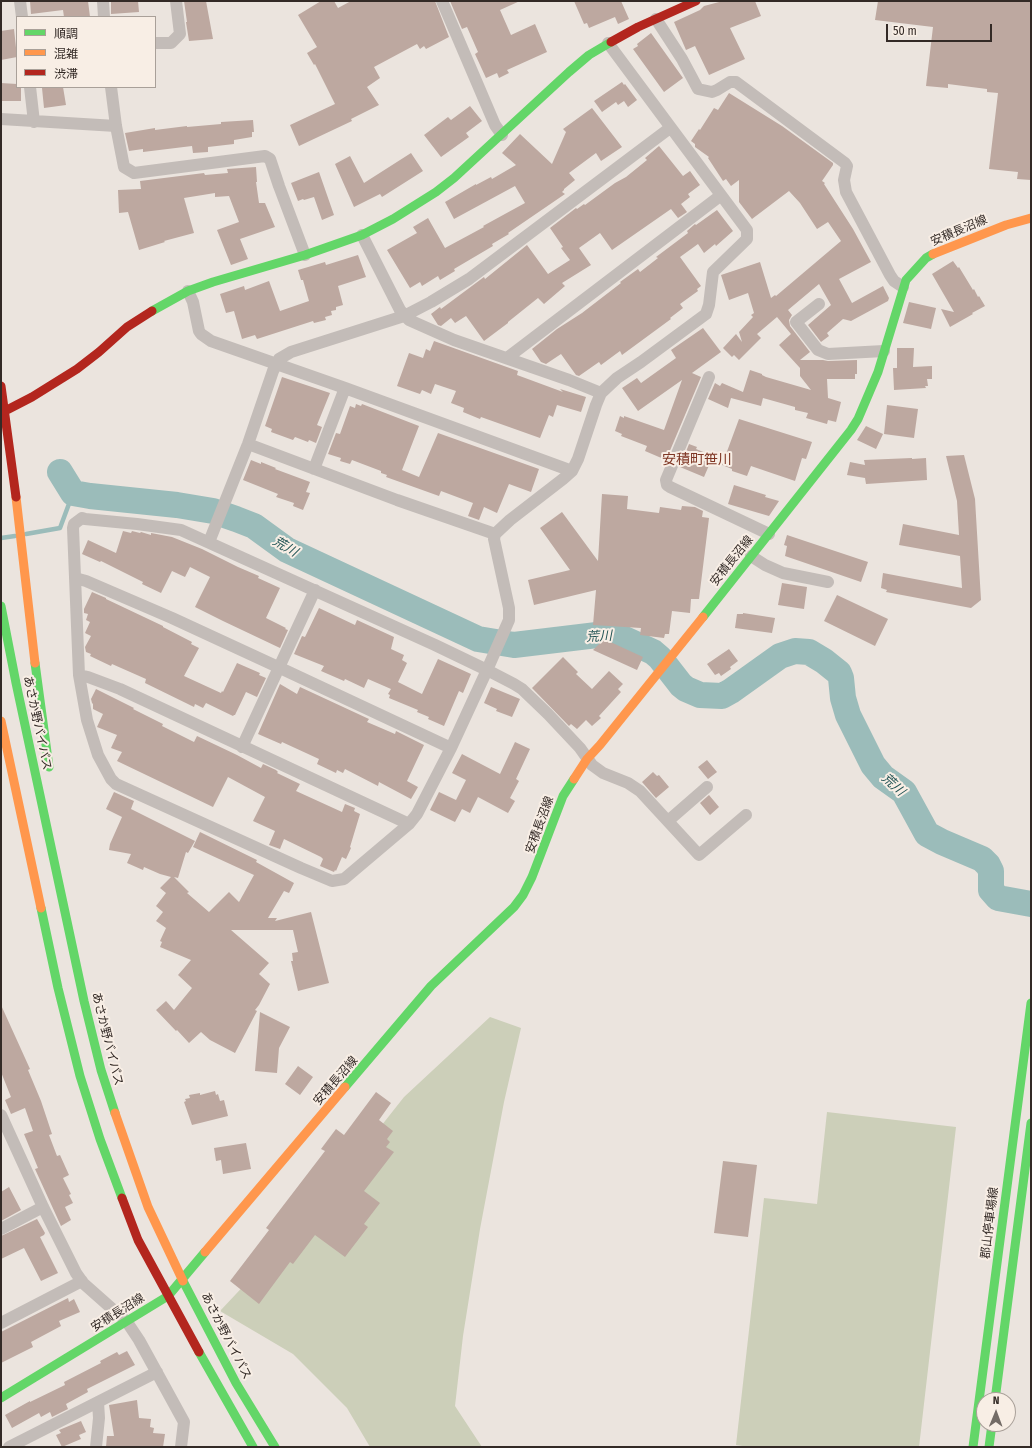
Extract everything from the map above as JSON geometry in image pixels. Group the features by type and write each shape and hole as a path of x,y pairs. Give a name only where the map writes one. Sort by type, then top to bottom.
{"main road":[{"path":"3,412 32,397 77,369 128,327 161,305 188,291 213,282 305,255 362,234 393,219 436,192 454,178 589,55 608,43 696,1"},
{"name":"安積長沼線","path":"1,1398 128,1322 168,1296 435,982 514,907 532,877 563,796 587,759 600,745 769,534 858,419 878,372 903,287 912,272 926,258 1006,224 1031,218"},
{"path":"1,386 38,694 50,780"},
{"name":"あさか野バイパス","path":"1,606 75,959 101,1070 124,1142 148,1207 182,1278 236,1383 275,1447"},
{"path":"1,721 68,1029 80,1076 100,1139 138,1240 253,1447"},
{"path":"30,899 48,941"},
{"path":"74,909 75,959"},
{"name":"郡山停車場線","path":"973,1447 1031,1003"},
{"path":"996,1392 1031,1123"},
{"path":"989,1447 991,1432"}],"street":[{"path":"20,1 22,16"},
{"path":"103,1 104,16"},
{"path":"156,42 171,43 180,34 176,1"},
{"path":"442,1 495,125 502,134"},
{"path":"656,19 682,59 698,89 712,92 730,82 736,82 845,163 846,171 844,180 846,192 890,275 894,281 903,287"},
{"path":"608,43 720,196 747,230 747,239 713,272 710,299 706,314 617,378 601,393 578,459 572,471 510,520 495,534 494,539 509,608 509,620 487,670 451,748 417,814 409,824 344,879 332,881 116,784 111,780 98,755 87,720 79,675 73,528 74,524 82,518 181,530 487,670 522,689 580,748 596,769 636,788 699,855 746,815"},
{"path":"30,88 34,122"},
{"path":"112,88 116,126 124,167 134,173 265,156 270,160 305,255"},
{"path":"1,118 34,122 116,126"},
{"path":"209,542 248,444 276,364 284,355 404,316 431,302 469,279 670,128"},
{"path":"507,358 720,196"},
{"path":"362,234 404,316 416,324 454,340 601,393"},
{"path":"188,291 193,302 199,331 211,342 345,388 572,471"},
{"path":"819,304 796,322 818,350 828,354 884,351"},
{"path":"709,377 666,480 667,485 769,534"},
{"path":"314,469 345,388"},
{"path":"248,444 495,534"},
{"path":"750,556 783,573 828,582"},
{"path":"75,578 86,581 172,618 451,748"},
{"path":"242,747 315,590"},
{"path":"79,675 120,689 409,824"},
{"path":"668,821 707,787"},
{"path":"1,1115 4,1127 76,1273 82,1281 128,1322 157,1372 184,1422 181,1447"},
{"path":"1,1229 44,1207"},
{"path":"1,1323 82,1281"},
{"path":"9,1447 157,1372"},
{"path":"96,1447 99,1418 98,1402"}],"green space":[{"path":"490,1017 521,1028 504,1102 480,1229 463,1336 455,1406 482,1447 370,1447 347,1408 293,1354 220,1311 314,1211 404,1097"},
{"path":"827,1112 956,1127 919,1447 749,1447 736,1445 764,1198 817,1204"}],"building":[{"path":"30,1 88,1 90,16 64,16 63,10 31,14"},
{"path":"111,1 138,1 139,12 111,14"},
{"path":"184,1 206,1 213,39 189,41"},
{"path":"321,1 334,1 338,8 351,1 435,1 449,37 426,49 424,46 420,49 417,44 374,67 380,78 367,87 379,105 351,119 352,121 299,146 290,125 335,104 315,64 314,65 307,53 317,47 298,15"},
{"path":"450,1 520,1 500,10 511,35 535,24 547,52 507,70 509,73 499,78 497,73 486,78 475,54 478,52 467,27 462,29"},
{"path":"574,1 621,1 629,19 618,24 615,17 589,28 587,23 584,24"},
{"path":"723,1 755,1 761,16 730,28 745,59 709,75 695,46 686,50 674,22 700,10 704,6"},
{"path":"878,1 1031,1 1031,180 1017,179 1018,172 989,169 998,93 987,92 987,89 948,84 948,88 926,86 933,27 875,20"},
{"path":"14,29 16,57 1,60 1,31"},
{"path":"651,33 683,78 664,92 633,49"},
{"path":"622,82 637,100 628,107 624,101 618,105 616,102 602,112 594,101"},
{"path":"1,83 16,84 16,88 21,88 21,101 1,101"},
{"path":"42,88 63,88 66,105 44,108"},
{"path":"729,93 782,126 833,163 822,181 825,183 824,184 853,229 871,262 839,279 852,303 883,286 889,298 888,301 851,321 843,319 827,333 829,336 821,342 808,325 831,305 819,284 788,310 792,315 789,320 790,326 810,352 800,360 857,360 857,374 855,374 855,379 827,379 828,398 841,402 836,422 828,420 827,424 806,418 808,413 795,410 795,407 763,398 761,406 731,398 728,408 708,399 715,383 720,386 722,383 743,392 750,370 766,377 811,390 800,376 800,368 779,345 791,334 777,317 757,334 761,338 739,360 734,355 732,357 723,348 736,334 742,342 739,332 753,317 751,315 754,313 748,293 729,300 721,275 760,262 771,298 775,295 776,296 841,241 828,222 817,229 800,203 789,191 752,219 739,202 739,180 731,186 726,179 723,181 708,158 709,157 695,147 695,144 691,141 714,108 718,110"},
{"path":"470,106 482,121 466,133 469,137 441,157 424,135 448,117 451,120"},
{"path":"592,108 622,147 601,161 596,153 569,173 575,180 564,189 562,192 565,194 508,233 509,234 492,244 493,246 454,269 455,271 440,280 438,276 422,286 420,282 410,288 387,250 417,233 413,227 428,218 445,248 525,203 515,186 454,219 445,202 476,184 491,177 492,179 516,165 502,153 520,134 552,164 566,132 563,129"},
{"path":"253,120 254,132 252,132 252,137 234,140 234,144 208,147 208,152 193,153 192,146 143,152 143,149 129,151 125,133 155,128 155,130 221,124 221,122"},
{"path":"659,146 683,176 690,171 700,185 688,194 690,197 681,204 687,212 678,218 671,209 612,250 600,233 579,248 591,265 562,283 565,286 544,304 538,298 484,341 466,316 455,323 451,318 441,326 438,325 431,314 440,307 441,309 484,277 485,279 527,245 548,274 570,260 561,248 563,247 550,228 576,208 577,209 584,204 585,205 615,183 626,177 647,160 645,158"},
{"path":"411,153 423,171 382,197 380,194 354,207 335,164 350,156 364,183"},
{"path":"256,167 256,182 259,203 265,203 275,227 240,239 248,259 231,265 217,230 239,222 229,196 215,197 215,193 184,198 194,233 164,241 165,242 139,250 128,212 119,213 118,190 141,189 140,181 204,173 205,175 228,173 227,169"},
{"path":"319,172 334,215 322,220 314,197 298,201 291,183"},
{"path":"717,210 733,231 716,246 715,244 704,253 698,244 680,257 701,286 697,289 698,291 680,304 683,308 670,318 671,319 622,355 620,351 601,365 599,362 579,376 576,375 561,354 546,364 541,362 532,349 557,329 582,313 638,269 640,272 658,258 656,257 688,233 687,231 695,224 696,225"},
{"path":"358,255 366,277 338,286 343,305 336,307 336,310 331,311 332,315 325,317 326,320 314,323 313,321 257,339 255,335 242,339 234,311 226,313 220,294 244,286 245,290 269,281 280,311 309,301 303,280 301,280 298,270 325,262 326,265"},
{"path":"953,261 958,268 959,267 985,306 950,327 941,309 954,312 932,274"},
{"path":"909,302 936,308 931,329 903,323"},
{"path":"703,328 721,352 692,373 701,377 666,460 645,451 647,446 621,436 622,434 615,431 620,416 624,418 624,416 664,430 682,380 638,411 622,388 637,378 641,383 676,358 671,350"},
{"path":"434,341 518,371 517,375 563,392 560,389 586,397 581,412 557,405 553,417 549,415 540,438 463,412 464,408 451,403 456,391 435,384 431,394 422,390 420,394 397,386 409,353 423,358 426,349 430,351"},
{"path":"897,348 914,348 913,367 932,366 932,379 927,379 928,386 925,386 926,388 894,390 893,368 897,368"},
{"path":"282,377 330,393 317,425 322,427 316,443 309,440 308,442 295,437 293,440 271,432 272,429 265,426"},
{"path":"356,404 361,406 362,404 419,426 402,470 419,477 438,433 539,469 531,492 509,484 497,513 484,507 479,520 468,516 473,503 441,491 439,496 386,477 387,475 381,473 381,471 352,460 350,464 340,461 341,458 328,454 336,433 340,434 350,406 355,408"},
{"path":"887,405 918,409 914,438 884,434"},
{"path":"739,419 812,442 806,459 802,458 795,481 751,466 747,476 732,471 732,469 722,465"},
{"path":"866,426 883,434 876,449 857,440"},
{"path":"689,444 697,447 696,449 713,456 704,477 680,467"},
{"path":"964,455 975,499 981,600 971,608 886,592 887,590 881,588 883,573 962,588 960,556 899,545 903,524 959,535 957,501 946,456"},
{"path":"926,458 927,480 866,484 865,478 847,475 850,462 865,465 864,460"},
{"path":"251,460 261,464 261,462 310,482 306,492 310,493 303,510 293,506 294,503 276,497 278,494 243,480"},
{"path":"734,485 766,495 765,497 779,501 769,516 728,504"},
{"path":"602,494 628,496 627,509 659,513 660,507 681,510 682,506 695,507 703,511 702,517 709,518 699,599 691,599 690,613 672,611 669,634 665,634 664,638 640,635 641,628 593,625 596,590 534,605 528,580 570,570 540,528 562,512 598,561"},
{"path":"123,531 131,533 132,531 141,532 151,535 151,533 172,537 202,549 259,576 258,578 280,588 266,618 288,630 280,648 195,607 210,577 190,567 185,577 172,571 161,593 142,584 143,582 101,561 100,562 82,554 88,540 116,553"},
{"path":"787,535 868,562 861,582 785,556 787,546 784,545"},
{"path":"782,583 807,587 804,609 778,605"},
{"path":"92,592 163,626 192,642 191,644 199,648 184,676 221,693 222,691 223,692 237,663 260,673 259,675 266,678 257,697 246,692 235,715 233,716 206,703 203,708 195,704 194,707 145,683 146,679 112,664 111,666 90,656 91,654 86,652 85,647 91,636 85,633 90,622 86,620 88,614 84,613 84,609"},
{"path":"837,595 888,619 875,646 824,621"},
{"path":"319,608 355,625 357,620 394,637 391,649 404,655 402,660 407,663 398,682 422,694 438,659 471,674 463,693 459,691 444,726 428,719 429,717 417,712 418,710 389,698 390,695 388,694 391,689 368,679 364,688 345,679 344,681 321,671 324,666 294,654 302,636 305,637"},
{"path":"743,613 775,618 772,633 735,628 737,614"},
{"path":"604,639 643,657 637,670 593,650"},
{"path":"729,649 738,661 730,667 731,669 721,676 719,673 715,675 707,664"},
{"path":"563,657 578,672 576,674 592,689 609,671 623,684 618,689 621,692 599,716 601,718 592,726 586,720 577,729 571,724 569,726 532,688"},
{"path":"280,684 297,694 300,687 369,719 367,722 395,734 396,731 424,745 407,781 418,787 411,799 379,782 378,786 345,769 343,773 337,770 336,773 317,764 319,759 282,742 281,744 258,734"},
{"path":"491,687 520,699 512,717 496,711 497,709 484,703"},
{"path":"96,689 134,708 133,709 163,724 162,726 194,742 197,736 261,768 263,764 276,770 278,772 277,773 300,784 296,791 342,812 345,804 355,808 354,811 360,814 350,847 351,848 346,859 342,857 336,871 335,870 334,872 320,866 323,859 321,857 284,839 280,849 269,845 275,831 253,821 265,797 228,777 213,807 117,761 122,752 111,748 117,735 97,727 103,714 93,709 91,699"},
{"path":"515,742 530,749 516,779 519,781 510,798 515,801 508,813 478,797 470,813 462,809 455,822 430,810 439,792 456,800 466,780 452,773 462,754 500,774"},
{"path":"707,760 717,772 708,779 698,767"},
{"path":"653,772 657,776 659,775 669,787 656,798 642,782"},
{"path":"114,792 134,801 131,809 195,841 188,853 186,852 178,878 174,877 189,892 187,893 209,912 229,892 239,902 254,875 193,847 200,832 257,860 256,862 294,883 289,893 284,891 268,918 277,918 275,921 311,912 329,983 298,991 291,961 293,961 292,953 298,952 293,930 231,930 269,963 259,974 270,984 255,1010 257,1011 235,1053 210,1040 201,1032 189,1043 156,1010 166,1001 174,1010 192,988 178,975 191,960 160,947 162,942 160,941 166,928 156,921 163,912 156,906 166,893 160,888 171,877 144,867 143,870 127,863 131,854 109,850 110,844 122,817 106,809"},
{"path":"709,795 719,807 710,815 700,803"},
{"path":"1,1005 30,1069 28,1070 41,1101 52,1134 49,1135 57,1156 60,1155 69,1175 63,1178 71,1194 69,1195 73,1203 65,1207 71,1220 61,1226 35,1169 38,1168 24,1134 33,1131 25,1108 11,1114 5,1100 11,1097 1,1072"},
{"path":"260,1012 290,1027 279,1048 277,1073 255,1071"},
{"path":"298,1066 313,1077 300,1095 285,1084"},
{"path":"215,1091 216,1095 218,1094 220,1101 224,1100 228,1116 192,1125 184,1102 186,1101 185,1099 190,1098 189,1095 200,1093 200,1095"},
{"path":"376,1092 391,1103 379,1120 393,1131 387,1139 390,1142 386,1147 394,1152 364,1191 380,1203 364,1224 368,1227 345,1257 315,1235 293,1264 290,1262 259,1304 230,1281 269,1230 266,1228 325,1151 321,1149 336,1129 344,1135"},
{"path":"246,1143 251,1169 223,1174 221,1160 216,1161 214,1148"},
{"path":"723,1161 757,1165 748,1237 714,1233"},
{"path":"9,1187 21,1210 1,1221 1,1192"},
{"path":"37,1219 45,1233 40,1237 58,1273 41,1281 24,1248 1,1259 1,1236"},
{"path":"68,1298 69,1302 74,1299 80,1312 59,1321 61,1326 31,1342 33,1347 1,1363 1,1332"},
{"path":"127,1351 135,1365 87,1389 88,1392 66,1404 68,1409 52,1417 50,1412 41,1417 39,1413 12,1428 5,1415 30,1401 65,1385 64,1382 101,1363 100,1361 117,1352 119,1355"},
{"path":"137,1400 139,1418 151,1419 150,1427 154,1428 153,1433 165,1434 163,1447 106,1447 107,1436 114,1436 109,1405"},
{"path":"81,1421 86,1432 79,1435 81,1439 62,1447 56,1435 61,1433 59,1430"}],"waterway":[{"name":"荒川","path":"60,472 73,493 177,505 213,511 254,526 287,550 478,639 514,645 597,635 616,635 653,652 660,658 681,685 686,689 700,695 722,696 780,656 795,651 809,652 824,661 839,673 843,698 848,715 873,765 883,777 904,792 927,834 982,859 991,871 991,890 998,898 1031,904"},
{"path":"26,534 60,528 73,493"},
{"path":"1,538 15,536"}],"traffic: fast":[{"path":"152,311 188,291 213,282 305,255 362,235 393,219 436,192 454,178 569,72 589,55 611,42"},
{"path":"703,617 851,430 858,419 878,372 906,280 926,258 933,254"},
{"path":"1,606 84,1001 101,1070 115,1113"},
{"path":"35,663 49,767"},
{"path":"345,1087 431,986 514,907 523,895 532,877 563,796 574,779"},
{"path":"41,908 58,988 80,1076 100,1139 122,1198"},
{"path":"973,1447 1031,1003"},
{"path":"996,1392 1031,1123"},
{"path":"1,1398 168,1296 205,1252"},
{"path":"183,1281 236,1383 275,1447"},
{"path":"199,1352 253,1447"},
{"path":"989,1447 991,1432"}],"traffic: slow":[{"path":"933,254 1006,225 1031,218"},
{"path":"16,497 35,663"},
{"path":"574,779 587,759 600,745 703,617"},
{"path":"1,721 41,908"},
{"path":"205,1252 345,1087"},
{"path":"115,1113 148,1207 183,1281"}],"traffic: jam":[{"path":"611,42 638,27 696,1"},
{"path":"1,413 32,397 77,369 127,327 152,311"},
{"path":"1,386 16,497"},
{"path":"122,1198 138,1240 199,1352"}],"district":[{"name":"安積町笹川","path":"697,460"}]}
